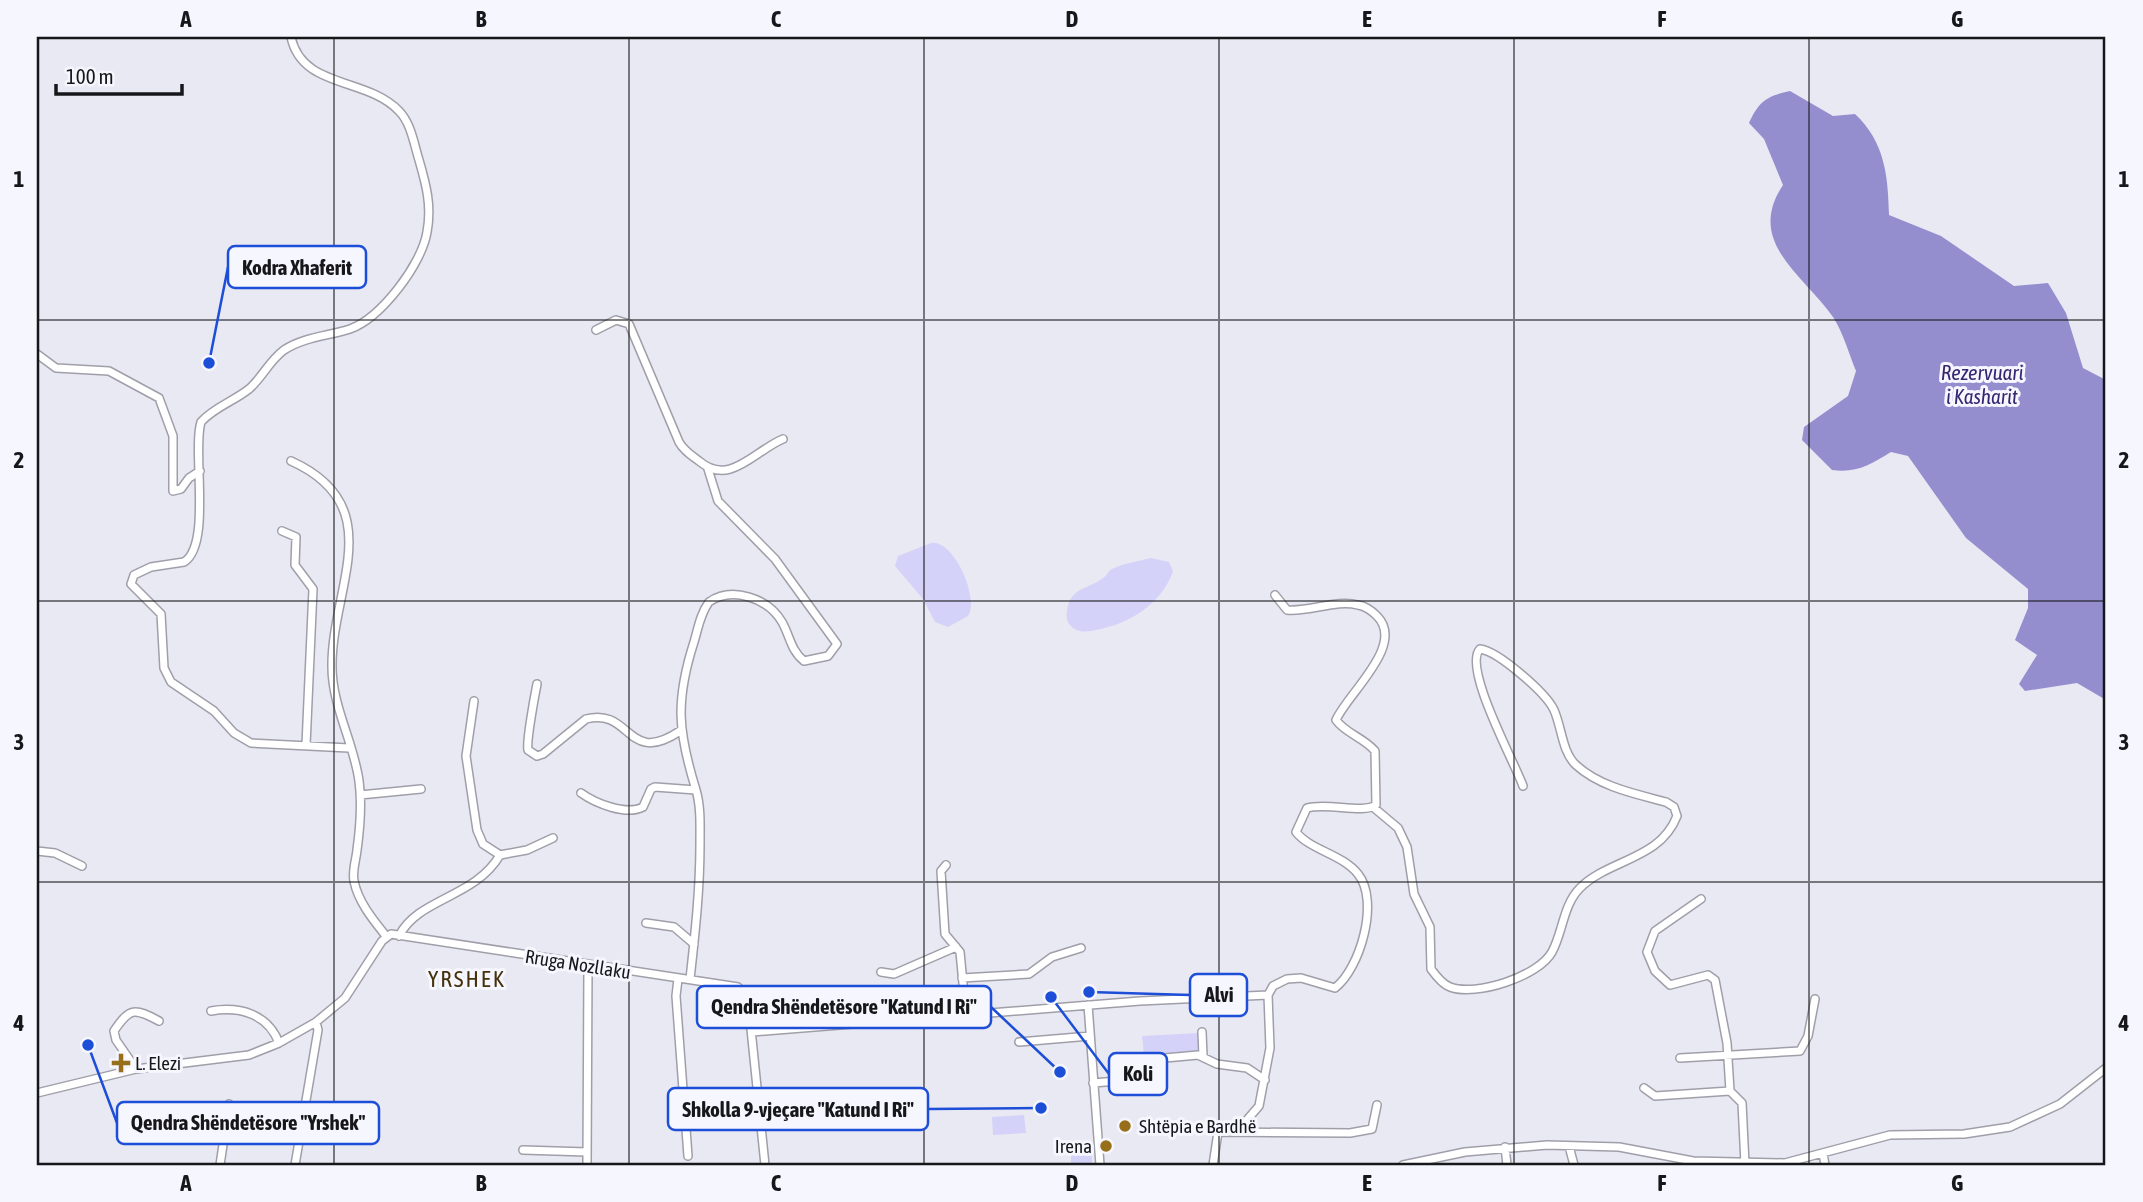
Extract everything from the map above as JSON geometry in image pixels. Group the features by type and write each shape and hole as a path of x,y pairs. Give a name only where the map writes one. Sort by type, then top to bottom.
{"street":[{"path":"291,37 295,51 307,67 379,96 400,112 411,133 428,192 430,219 426,240 400,285 372,314 348,329 315,337 285,349 247,390 205,417 198,436 200,471 196,543 190,559 143,569 134,575 131,584 161,614 164,668 171,682 214,711 242,738 251,743 349,748"},
{"path":"596,330 616,320 629,324 679,442 684,450 708,469 721,472 734,469 783,439"},
{"path":"37,354 56,368 108,371 159,398 173,436 173,491 181,489 189,478 200,471"},
{"path":"37,1093 136,1069 249,1055 279,1043 316,1023 345,998 386,936 371,917 354,882 359,780 332,673 332,657 345,585 349,531 339,500 329,483 314,471 291,461"},
{"path":"690,979 700,886 699,811 680,731 685,665 705,608 715,598 741,594 772,610 804,661 828,656 837,644 775,559 718,501 708,469"},
{"path":"282,531 296,537 295,565 313,589 306,745"},
{"path":"1275,595 1287,610 1359,604 1382,622 1386,638 1380,655 1336,720 1341,727 1365,739 1376,751 1377,800 1373,807"},
{"path":"1218,1132 1254,1116 1265,1080 1270,1048 1268,995 1278,982 1294,977 1335,988 1361,944 1366,926 1367,901 1359,874 1338,857 1298,836 1296,832 1303,812 1322,806 1373,807 1398,828 1407,847 1414,894 1430,927 1431,969 1449,986 1478,989 1521,976 1540,965 1552,953 1567,912 1581,887 1653,847 1678,816 1674,807 1667,802 1612,786 1575,764 1567,753 1561,728 1546,697 1496,656 1479,649 1475,657 1477,669 1493,724 1504,738 1523,786"},
{"path":"537,684 533,723 527,743 528,750 537,755 543,754 586,719 594,717 610,720 646,744 662,742 680,731"},
{"path":"474,701 466,756 477,830 483,844 500,855 527,850 553,838"},
{"path":"580,793 594,803 635,810 642,807 651,789 655,787 696,790"},
{"path":"360,795 421,789"},
{"path":"37,851 55,853 82,866"},
{"path":"399,936 409,920 485,876 500,855"},
{"path":"947,865 941,871 946,904 945,934 960,952 966,1015"},
{"path":"1701,900 1655,931 1647,952 1656,971 1670,985 1713,975 1719,994 1728,1054 1730,1091 1742,1102 1745,1164"},
{"path":"646,923 674,928 694,944"},
{"name":"Rruga Nozllaku","path":"386,936 678,979 729,984 743,990 748,1000 765,1165"},
{"path":"881,972 894,974 956,947"},
{"path":"962,978 1028,974 1052,957 1081,948"},
{"path":"587,1165 588,965"},
{"path":"678,979 676,996 688,1156"},
{"path":"752,1032 1088,1005 1268,995"},
{"path":"1680,1058 1800,1051 1808,1036 1815,999"},
{"path":"1088,1005 1100,1165"},
{"path":"211,1011 222,1009 258,1016 272,1027 279,1043"},
{"path":"136,1069 116,1040 114,1031 130,1012 137,1010 159,1021"},
{"path":"295,1165 318,1030 316,1023"},
{"path":"1202,1032 1203,1056"},
{"path":"1020,1042 1090,1036"},
{"path":"1093,1083 1154,1078 1160,1074 1162,1060 1166,1058 1203,1056 1217,1064 1247,1068 1265,1080"},
{"path":"1403,1165 1505,1147 1569,1146 1619,1147 1693,1163 1785,1163 1890,1135 1964,1134 2010,1128 2060,1104 2106,1069"},
{"path":"1644,1087 1655,1096 1730,1091"},
{"path":"220,1165 229,1104"},
{"path":"1218,1132 1350,1133 1371,1129 1377,1105"},
{"path":"1213,1165 1218,1132"},
{"path":"1569,1146 1574,1165"},
{"path":"1505,1147 1507,1165"},
{"path":"523,1150 587,1152"},
{"path":"1823,1153 1825,1165"}],"shaded area":[{"path":"931,543 939,544 956,559 970,596 968,616 948,627 935,622 923,599 895,566 898,556"},
{"path":"1151,558 1169,562 1173,571 1168,583 1153,603 1120,623 1093,631 1079,631 1070,625 1067,611 1075,593 1097,582 1112,569"},
{"path":"1200,1033 1201,1051 1144,1055 1142,1036"},
{"path":"1024,1115 1026,1133 993,1135 992,1117"},
{"path":"1071,1145 1092,1145 1092,1165 1071,1165"}],"water":[{"name":"Rezervuari i Kasharit","path":"1790,91 1833,116 1855,114 1865,125 1883,160 1889,215 1941,236 2014,286 2048,283 2066,313 2083,368 2106,380 2106,700 2077,683 2025,691 2019,684 2037,655 2015,640 2028,608 2028,589 1966,538 1908,456 1891,452 1863,467 1832,470 1802,440 1804,427 1848,396 1856,371 1833,317 1782,256 1774,240 1771,224 1773,205 1783,185 1764,139 1749,123 1756,109 1765,101"}],"place":[{"name":"Kodra Xhaferit","path":"209,363"},
{"name":"Alvi","path":"1089,992"},
{"name":"Koli","path":"1051,997"},
{"name":"Qendra Shëndetësore \"Yrshek\"","path":"88,1045"},
{"name":"L. Elezi","path":"121,1063"},
{"name":"Qendra Shëndetësore \"Katund I Ri\"","path":"1060,1072"},
{"name":"Shkolla 9-vjeçare \"Katund I Ri\"","path":"1041,1108"},
{"name":"Shtëpia e Bardhë","path":"1125,1126"},
{"name":"Irena","path":"1106,1146"}],"district":[{"name":"YRSHEK","path":"467,979"}]}
